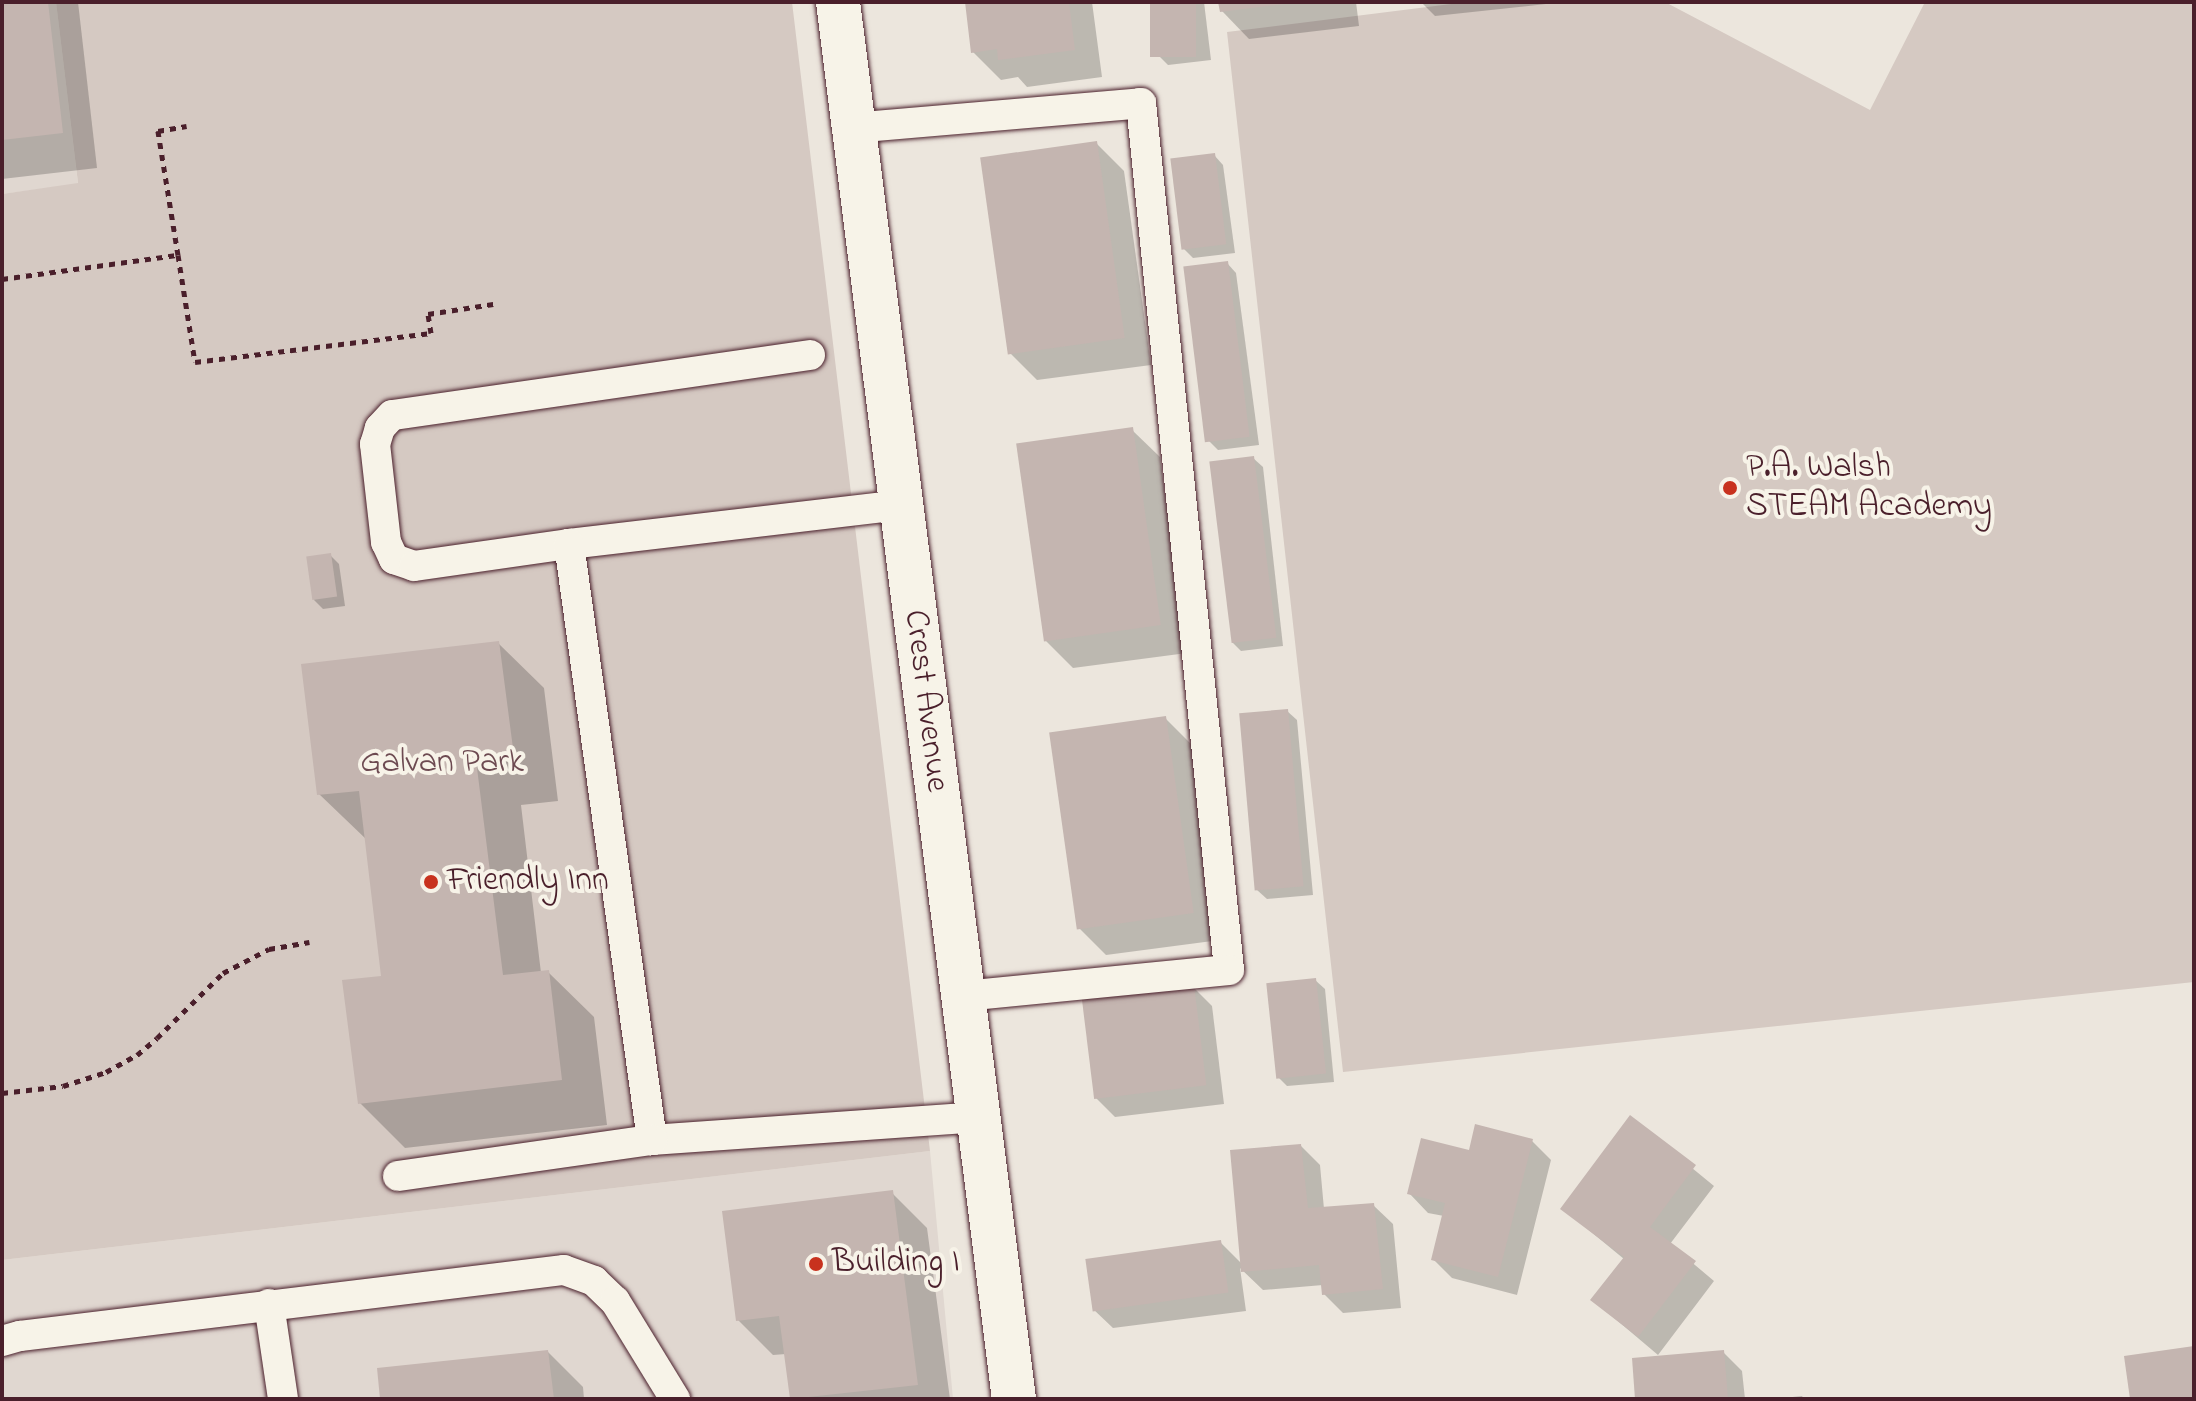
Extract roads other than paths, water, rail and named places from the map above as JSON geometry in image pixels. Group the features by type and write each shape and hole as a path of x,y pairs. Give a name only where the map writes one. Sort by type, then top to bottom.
{"street":[{"name":"Crest Avenue","path":"838,2 1014,1399"}],"lane":[{"path":"852,128 1141,103 1229,970 963,996"},
{"path":"810,355 392,415 380,428 375,444 386,542 394,559 414,566 569,544 900,505"},
{"path":"569,544 652,1140"},
{"path":"398,1176 652,1140 979,1117"},
{"path":"2,1341 20,1336 269,1304 564,1270 594,1281 615,1301 675,1399"},
{"path":"269,1304 283,1399"}],"place":[{"name":"P.A. Walsh STEAM Academy","path":"1730,488"},
{"name":"Friendly Inn","path":"431,882"},
{"name":"Building I","path":"816,1264"}],"park label":[{"name":"Galvan Park","path":"442,764"}]}
